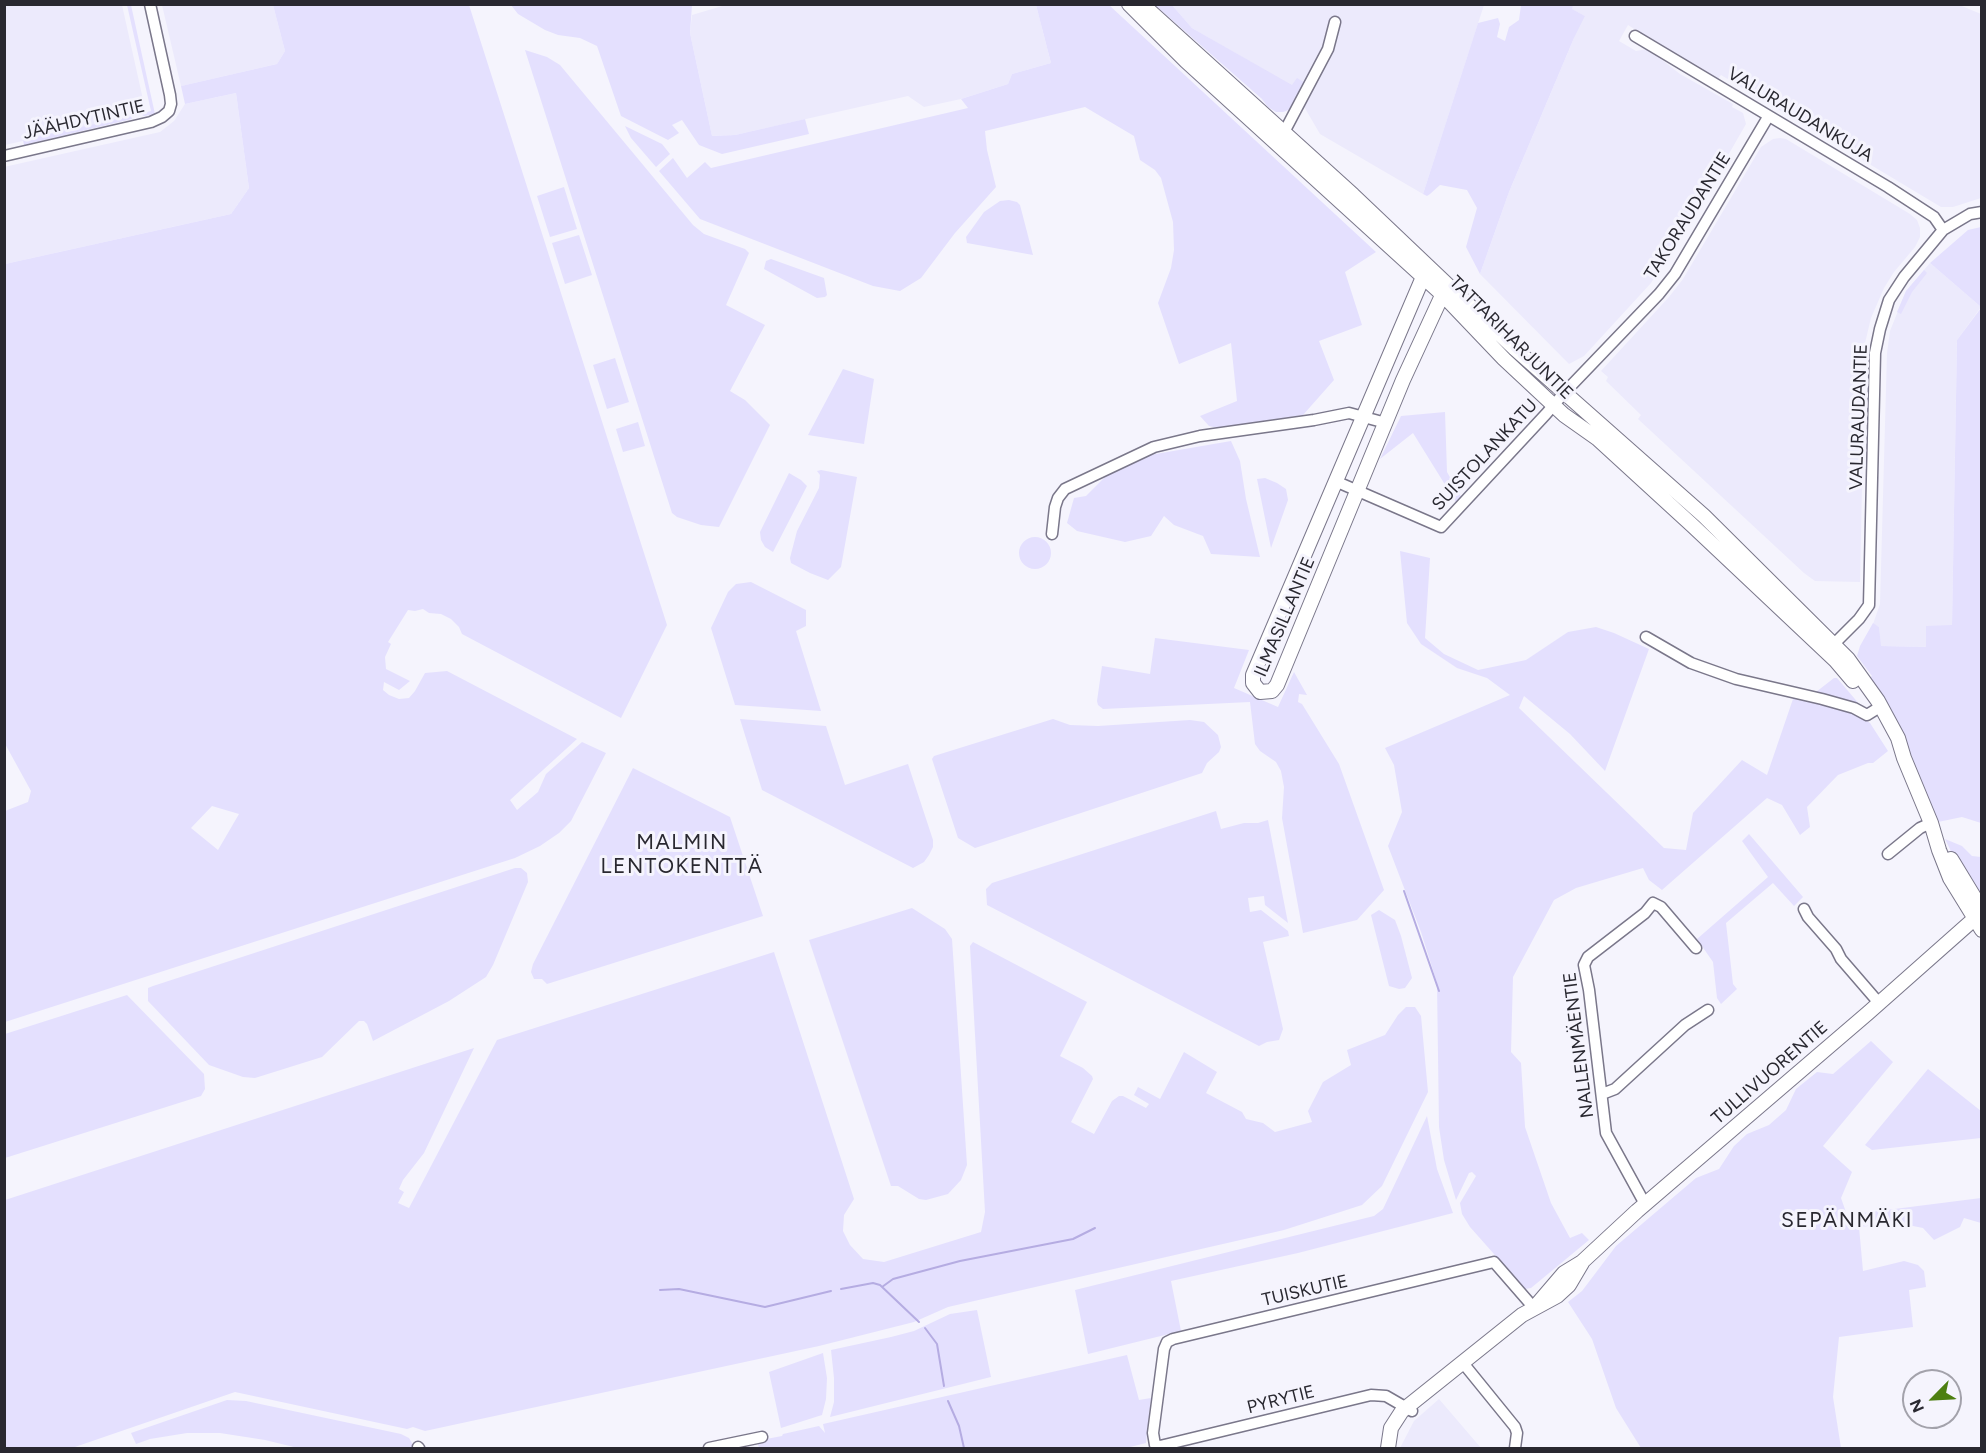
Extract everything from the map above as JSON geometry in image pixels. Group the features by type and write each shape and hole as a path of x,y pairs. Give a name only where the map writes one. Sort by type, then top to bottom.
{"main road":[{"name":"TATTARIHARJUNTIE","path":"1129,4 1186,61 1353,195 1444,289 1635,453 1704,516 1830,648 1875,710 1904,758"},
{"name":"TATTARIHARJUNTIE","path":"1142,4 1281,138"},
{"name":"ILMASILLANTIE","path":"1426,271 1253,675 1254,687 1260,692 1272,691 1277,685 1444,289"},
{"name":"TATTARIHARJUNTIE","path":"1444,289 1504,359 1553,405 1622,461 1830,648 1848,659 1878,701 1898,738 1950,878 1979,913 1982,930"},
{"name":"TULLIVUORENTIE","path":"1389,1449 1391,1428 1453,1369 1534,1308 1564,1273 1582,1262 1645,1204 1880,1003 1979,913"}],"street":[{"name":"JÄÄHDYTINTIE","path":"4,156 151,122 169,111 170,95 150,4"},
{"path":"1281,138 1328,49 1335,22"},
{"name":"VALURAUDANKUJA","path":"1635,36 1888,187 1934,217 1943,230"},
{"name":"TAKORAUDANTIE","path":"1553,405 1671,279 1768,117"},
{"name":"VALURAUDANTIE","path":"1830,648 1864,613 1870,599 1875,353 1889,300 1895,288 1943,230 1970,214 1982,212"},
{"name":"SUISTOLANKATU","path":"1357,491 1441,527 1553,405"},
{"path":"1052,534 1055,507 1065,489 1154,447 1200,436 1349,413 1386,423"},
{"path":"1335,481 1357,491"},
{"path":"1646,637 1690,663 1736,679 1833,702 1854,708 1867,716 1875,710"},
{"path":"1888,854 1920,828 1931,823"},
{"name":"NALLENMÄENTIE","path":"1645,1204 1606,1133 1584,965 1588,957 1645,913 1653,903 1661,907 1696,948"},
{"path":"1804,909 1808,917 1836,949 1841,960 1880,1003"},
{"path":"1602,1094 1615,1089 1685,1025 1708,1010"},
{"name":"TUISKUTIE","path":"1155,1445 1153,1433 1164,1350 1167,1342 1173,1339 1494,1262 1534,1308"},
{"path":"1462,1364 1515,1427 1517,1433 1515,1449"},
{"name":"PYRYTIE","path":"1155,1445 1160,1446 1371,1395 1386,1396 1409,1409"},
{"path":"709,1449 757,1442"}],"shaded area":[{"path":"729,4 1036,5 1051,63 1012,74 1008,84 961,99 924,107 908,96 735,135 712,136 690,33 692,15"},
{"path":"1957,4 1981,14 1981,198 1953,207 1941,207 1721,75 1717,80 1628,25 1619,41 1636,51 1648,49 1680,74 1733,104 1732,107 1743,113 1746,124 1715,178 1651,283 1584,356 1569,364 1480,274 1509,192 1585,16 1571,9 1573,5"},
{"path":"4,5 122,5 146,113 5,145"},
{"path":"127,5 131,5 155,114 144,116 140,114 151,111"},
{"path":"162,5 273,5 285,51 277,64 181,86"},
{"path":"273,5 469,5 667,625 621,718 462,634 451,619 423,609 408,610 388,642 391,644 385,657 386,669 410,681 399,690 384,682 383,690 389,695 399,699 409,698 425,673 447,671 577,739 510,800 517,810 538,792 546,774 582,742 606,753 571,821 559,833 540,846 515,858 5,1022 5,811 28,802 31,791 4,742 5,264 231,214 249,188 236,93 185,104 181,86 277,64 285,51","holes":["212,806 239,814 218,850 191,828"]},
{"path":"511,5 692,5 690,33 712,136 735,135 805,119 809,134 722,154 699,145 682,120 672,125 679,133 668,140 621,116 597,46 580,38 558,35 545,30 518,14"},
{"path":"1036,5 1109,5 1376,252 1345,272 1362,325 1319,341 1334,380 1303,415 1218,428 1209,426 1200,416 1237,401 1231,343 1179,364 1158,303 1171,268 1174,250 1173,222 1161,178 1155,170 1140,160 1134,136 1085,107 985,131 996,187 955,233 921,278 900,291 873,286 700,219 659,171 673,158 687,178 705,162 711,168 968,108 961,99 1008,84 1012,74 1051,63"},
{"path":"1155,5 1172,5 1192,28 1292,85 1297,78 1305,83 1291,109 1276,112 1268,107 1262,99"},
{"path":"1172,5 1484,5 1423,194 1320,134 1292,86 1192,28"},
{"path":"1521,5 1573,5 1572,9 1585,16 1509,192 1480,274 1466,247 1477,208 1467,190 1440,185 1427,196 1423,194 1478,23 1498,18 1500,24 1497,37 1505,41 1509,27 1519,20"},
{"path":"525,50 547,57 560,65 693,225 704,234 745,249 749,253 726,305 765,325 730,391 745,400 770,425 719,527 701,525 672,513"},
{"path":"236,93 249,188 231,214 5,264 4,167 160,132 174,121 185,104"},
{"path":"131,116 132,119 24,145 23,140"},
{"path":"625,126 662,144 670,154 656,167 631,138"},
{"path":"1773,139 1786,139 1910,214 1917,220 1920,228 1920,237 1915,247 1884,288 1871,318 1865,343 1860,582 1815,581 1804,573 1638,419 1641,415 1606,381 1608,377 1601,371 1683,279 1761,147"},
{"path":"564,187 577,229 550,237 537,196"},
{"path":"1009,200 1020,205 1033,255 967,243 966,237 984,212 1000,201"},
{"path":"1982,227 1981,307 1930,263 1968,230"},
{"path":"579,235 592,275 565,284 552,243"},
{"path":"771,259 824,278 827,295 817,298 764,269 766,261"},
{"path":"1930,263 1981,307 1957,340 1952,625 1927,647 1880,646 1879,627 1873,624 1880,604 1887,353 1890,331 1906,291"},
{"path":"1924,270 1927,273 1912,292 1901,314 1897,312 1906,291"},
{"path":"1981,308 1981,823 1962,817 1938,822 1866,681 1872,676 1857,656 1873,623 1879,627 1881,646 1926,647 1926,626 1952,625 1957,340"},
{"path":"615,358 629,402 607,409 593,365"},
{"path":"843,369 874,379 864,444 808,435"},
{"path":"1445,412 1447,472 1464,502 1457,504 1413,433 1380,459 1401,416"},
{"path":"638,422 645,446 623,452 616,429"},
{"path":"1231,441 1240,461 1246,499 1260,557 1211,554 1203,536 1174,525 1164,516 1151,536 1125,542 1077,531 1067,523 1074,498 1086,496 1111,471 1150,455"},
{"path":"817,471 857,477 841,567 828,580 791,563 790,558 797,531 819,488 820,475"},
{"path":"789,473 807,486 773,552 765,547 760,532"},
{"path":"1265,478 1286,489 1288,500 1271,548 1257,479"},
{"path":"1035,537 1046,542 1051,553 1046,564 1035,569 1024,564 1019,553 1024,542"},
{"path":"1400,551 1430,558 1425,638 1444,654 1478,670 1526,660 1568,632 1596,627 1649,649 1605,771 1570,734 1524,696 1519,708 1664,848 1686,850 1693,813 1742,760 1767,775 1793,699 1809,699 1850,709 1870,723 1888,751 1873,763 1838,775 1807,807 1810,827 1800,835 1782,805 1767,798 1662,890 1649,880 1643,868 1576,888 1554,900 1513,977 1511,1052 1521,1063 1525,1127 1551,1203 1570,1238 1582,1233 1589,1240 1531,1288 1525,1289 1470,1227 1462,1214 1460,1203 1476,1176 1472,1172 1469,1173 1456,1200 1444,1160 1439,1127 1437,983 1421,932 1388,846 1402,812 1394,765 1385,748 1510,695 1487,678 1457,668 1421,644 1407,623"},
{"path":"751,582 806,610 806,626 796,631 821,711 735,705 711,628 728,592 736,584"},
{"path":"1155,638 1249,650 1234,688 1278,707 1294,672 1307,695 1299,694 1298,702 1302,704 1339,764 1384,890 1357,920 1303,933 1282,818 1284,787 1281,771 1276,762 1260,751 1255,744 1250,702 1103,709 1098,705 1102,666 1150,674"},
{"path":"1837,678 1860,705 1816,692"},
{"path":"740,719 826,726 845,785 908,764 933,840 933,847 924,862 913,868 762,790"},
{"path":"1053,719 1070,725 1098,726 1190,720 1204,722 1218,735 1221,747 1207,763 1202,773 975,848 958,838 932,759 934,756"},
{"path":"633,768 730,817 763,916 547,984 542,979 534,979 531,972 533,964"},
{"path":"1216,811 1221,829 1268,820 1288,923 1265,905 1264,896 1248,898 1250,912 1261,910 1288,931 1289,936 1263,942 1283,1029 1279,1040 1259,1046 987,905 986,889 992,883"},
{"path":"1749,834 1803,897 1794,906 1773,883 1726,923 1733,984 1737,989 1721,1004 1717,998 1713,962 1697,939 1768,877 1742,841"},
{"path":"1945,839 1962,846 1972,856 1981,857 1981,905 1962,874"},
{"path":"515,868 521,868 527,873 528,882 486,977 449,1001 373,1041 367,1024 359,1021 322,1057 255,1078 243,1077 209,1065 148,1001 148,988 153,986"},
{"path":"912,908 945,929 952,939 967,1165 961,1180 948,1194 926,1200 919,1199 898,1186 891,1186 809,940"},
{"path":"1379,910 1395,920 1401,936 1412,978 1405,988 1389,986 1371,915"},
{"path":"973,942 1087,1002 1060,1056 1083,1068 1092,1076 1093,1079 1071,1122 1094,1134 1112,1101 1119,1096 1146,1108 1149,1104 1134,1095 1138,1087 1160,1099 1184,1052 1217,1072 1206,1093 1242,1112 1246,1119 1263,1123 1275,1132 1312,1122 1308,1111 1323,1082 1351,1065 1347,1050 1385,1035 1406,1007 1415,1007 1421,1016 1428,1092 1382,1186 1362,1205 1284,1230 948,1307 914,1322 819,1346 425,1431 235,1392 72,1448 5,1448 5,1200 474,1048 424,1153 403,1180 399,1189 404,1192 398,1203 409,1208 497,1040 774,952 854,1199 844,1215 843,1231 850,1245 863,1259 884,1262 981,1232 985,1212 970,946"},
{"path":"127,995 204,1074 205,1089 201,1096 5,1158 5,1034"},
{"path":"1871,1041 1893,1062 1823,1146 1852,1172 1841,1198 1847,1215 1981,1198 1981,1223 1964,1218 1960,1227 1934,1240 1923,1228 1898,1223 1859,1227 1863,1271 1904,1261 1918,1265 1924,1271 1926,1287 1909,1290 1913,1327 1839,1337 1833,1397 1841,1448 1641,1448 1616,1408 1592,1339 1568,1302 1582,1291 1616,1246 1696,1178 1719,1169 1734,1146 1747,1134 1769,1125 1786,1110 1796,1089 1817,1072 1833,1074"},
{"path":"1928,1069 1981,1111 1981,1138 1872,1150 1865,1145"},
{"path":"1427,1116 1437,1169 1453,1213 1298,1253 1171,1281 1181,1331 1088,1354 1075,1290 1374,1216 1383,1209"},
{"path":"977,1310 991,1377 830,1417 834,1402 831,1350 914,1331 950,1314"},
{"path":"823,1353 827,1378 826,1399 822,1415 781,1428 769,1372"},
{"path":"1127,1355 1139,1400 1151,1398 1146,1443 1126,1448 759,1448 758,1444 761,1440 819,1426 825,1433 823,1424"},
{"path":"1439,1399 1481,1448 1400,1448 1414,1421"},
{"path":"227,1400 246,1401 401,1434 409,1438 415,1448 298,1448 220,1433 187,1433 150,1439 136,1444 131,1433"}],"waterway":[{"path":"1404,891 1439,991"},
{"path":"882,1287 893,1279 960,1261 1073,1239 1095,1228"},
{"path":"841,1289 873,1283 880,1285 919,1322"},
{"path":"660,1290 679,1289 765,1307 831,1291"},
{"path":"925,1328 937,1344 944,1386"},
{"path":"948,1401 959,1426 964,1448"}],"district":[{"name":"MALMIN LENTOKENTTÄ","path":"682,855"},
{"name":"SEPÄNMÄKI","path":"1847,1221"}]}
